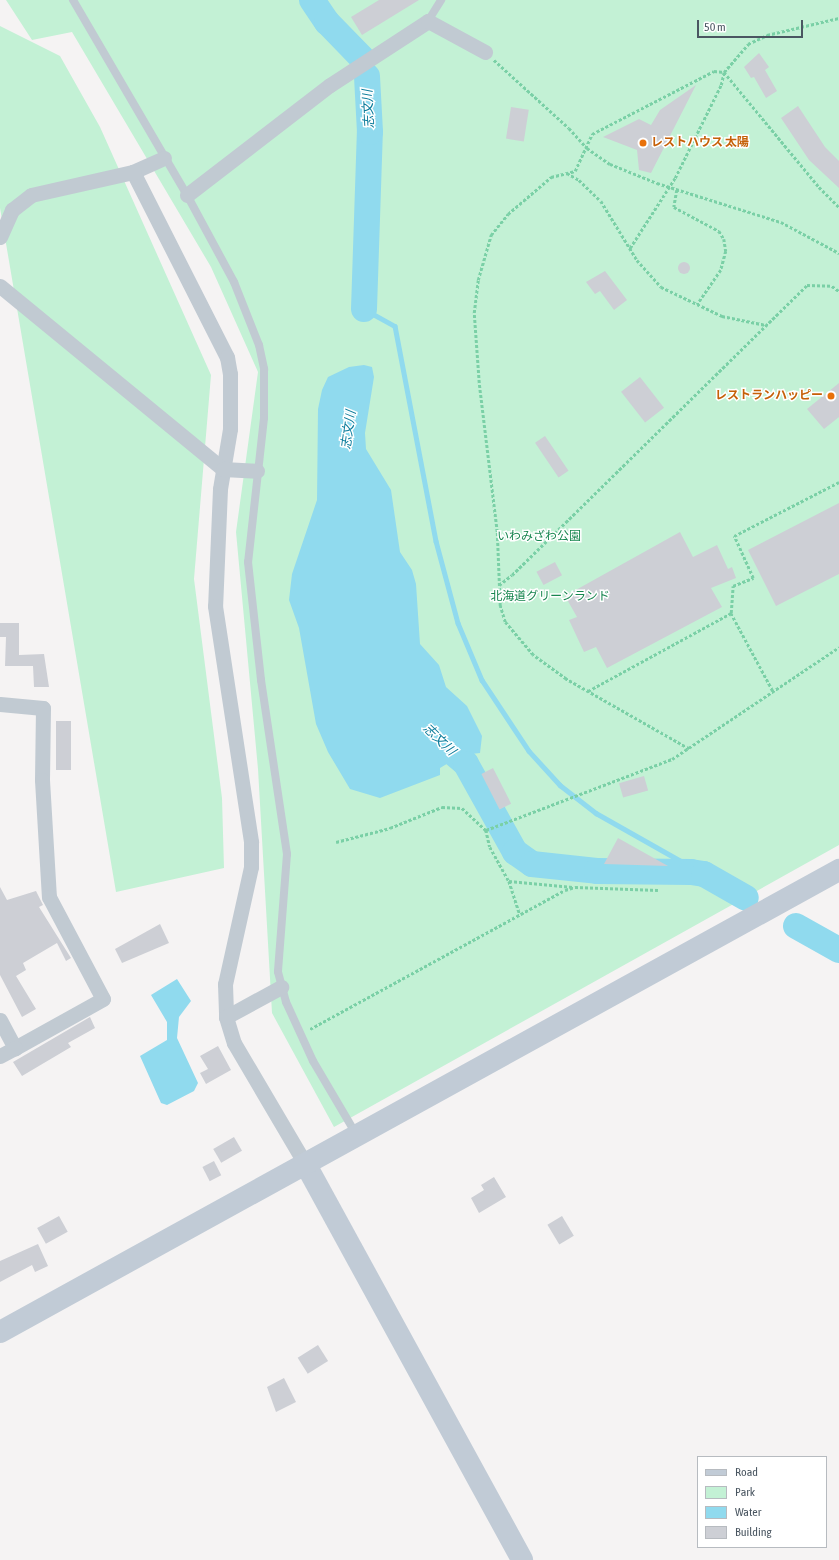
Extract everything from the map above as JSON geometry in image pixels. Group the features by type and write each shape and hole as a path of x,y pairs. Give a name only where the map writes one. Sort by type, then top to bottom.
{"street":[{"path":"187,195 330,85 428,21 485,52"},
{"path":"0,237 12,210 31,195 133,172 164,158"},
{"path":"133,172 227,357 230,374 230,428 223,470 217,529 215,606 251,842 250,873 225,984 226,1017 234,1043 306,1165 522,1560"},
{"path":"0,286 223,470 257,471"},
{"path":"0,704 43,708 42,780 49,897 104,999 0,1056"},
{"path":"0,1332 358,1137 839,870"},
{"path":"226,1017 281,987"},
{"path":"0,1020 15,1048"}],"lane":[{"path":"73,0 187,195 234,282 259,345 264,369 264,418 248,562 260,673 287,854 279,942 281,987 301,1034 358,1137"},
{"path":"428,21 441,0"}],"path":[{"path":"630,248 669,187 721,86 724,72 748,44 768,35 839,18"},
{"path":"485,52 569,128 587,148 610,164 677,190 781,222 839,253"},
{"path":"689,749 587,691 533,655 505,622 498,585 497,532 474,313 478,280 491,235 508,214 551,177 575,171 587,148 592,134 714,71 724,72 819,188 839,207"},
{"path":"567,173 579,180 601,201 630,248 661,287 722,316 767,325"},
{"path":"677,190 674,207 719,231 724,239 726,251 721,270 697,305"},
{"path":"498,585 512,576 807,285 832,286 839,291"},
{"path":"773,691 731,613 733,586 753,578 734,536 839,482"},
{"path":"587,691 731,613"},
{"path":"486,830 672,759 839,647"},
{"path":"336,842 390,828 442,807 462,808 486,830 490,847 509,881 520,914"},
{"path":"509,881 575,887 658,890"},
{"path":"301,1034 520,914 575,887"}],"green space":[{"name":"北海道グリーンランド","path":"6,0 839,0 839,845 334,1127 272,1013 258,769 236,532 258,372 211,267 72,32 32,40"},
{"path":"0,26 60,56 100,127 211,375 194,579 222,798 224,868 116,892 0,208"}],"water":[{"path":"364,365 372,367 374,377 365,433 366,449 391,490 400,552 412,570 416,584 420,644 439,665 446,687 467,706 482,736 480,753 471,754 473,762 455,766 450,762 440,768 440,775 380,798 350,789 328,752 316,724 299,628 289,600 292,574 317,500 318,409 322,390 328,377 349,367"},
{"path":"177,979 191,1001 179,1017 177,1038 198,1083 194,1091 167,1105 161,1103 140,1056 167,1040 167,1022 151,995"}],"building":[{"path":"379,0 419,0 362,35 351,17"},
{"path":"759,53 769,67 765,70 777,91 766,98 754,77 751,78 744,67"},
{"name":"レストハウス 太陽","path":"696,85 651,173 639,170 637,150 603,137 639,119 651,125 660,110"},
{"path":"798,106 825,147 839,161 839,188 809,160 781,118"},
{"path":"511,107 529,110 524,141 506,139"},
{"path":"682,262 686,262 690,268 686,274 682,274 678,270 678,266"},
{"path":"605,271 627,300 614,310 600,291 595,294 586,282"},
{"path":"640,377 664,408 645,423 621,392"},
{"name":"レストランハッピー","path":"839,383 839,417 824,429 807,409"},
{"path":"545,436 568,471 559,478 535,443"},
{"path":"839,503 839,574 776,606 748,550"},
{"path":"680,532 693,557 717,545 728,569 732,567 736,578 711,588 722,607 607,668 596,647 584,652 569,620 577,617 565,596"},
{"path":"555,562 562,575 544,585 536,572"},
{"path":"0,623 19,623 19,655 44,654 49,687 34,687 33,666 5,666 6,637 0,637"},
{"path":"56,721 71,721 71,770 56,770"},
{"path":"493,768 511,804 500,810 481,774"},
{"path":"644,776 648,790 623,798 619,783"},
{"path":"618,838 668,866 604,864"},
{"path":"0,887 7,900 36,891 43,905 39,907 71,958 66,961 57,943 23,963 26,970 16,976 36,1009 22,1017 0,975"},
{"path":"160,924 169,943 122,963 115,949"},
{"path":"90,1017 95,1028 68,1043 71,1047 22,1076 13,1062"},
{"path":"218,1046 231,1070 206,1084 200,1073 208,1069 200,1056"},
{"path":"234,1137 242,1151 221,1163 213,1149"},
{"path":"214,1161 221,1175 210,1181 202,1167"},
{"path":"494,1177 506,1197 479,1213 471,1198 484,1190 481,1185"},
{"path":"59,1216 68,1232 46,1244 37,1228"},
{"path":"562,1216 574,1236 559,1244 547,1225"},
{"path":"38,1244 48,1266 35,1272 32,1265 0,1282 0,1261"},
{"path":"318,1345 328,1361 308,1374 298,1358"},
{"path":"284,1378 296,1402 276,1412 267,1387"}],"waterway":[{"name":"志文川","path":"312,0 327,22 362,58"},
{"name":"志文川","path":"364,309 370,132 367,76"},
{"path":"364,309 395,326 436,541 458,623 482,680 529,751 560,785 596,813 704,874"},
{"name":"志文川","path":"439,741 466,764 515,852 532,864 597,871 691,872 704,874 746,898"},
{"name":"志文川","path":"796,926 839,950"}],"place":[{"name":"レストハウス 太陽","path":"643,143"},
{"name":"レストランハッピー","path":"831,396"}],"park label":[{"name":"いわみざわ公園","path":"539,537"}]}
